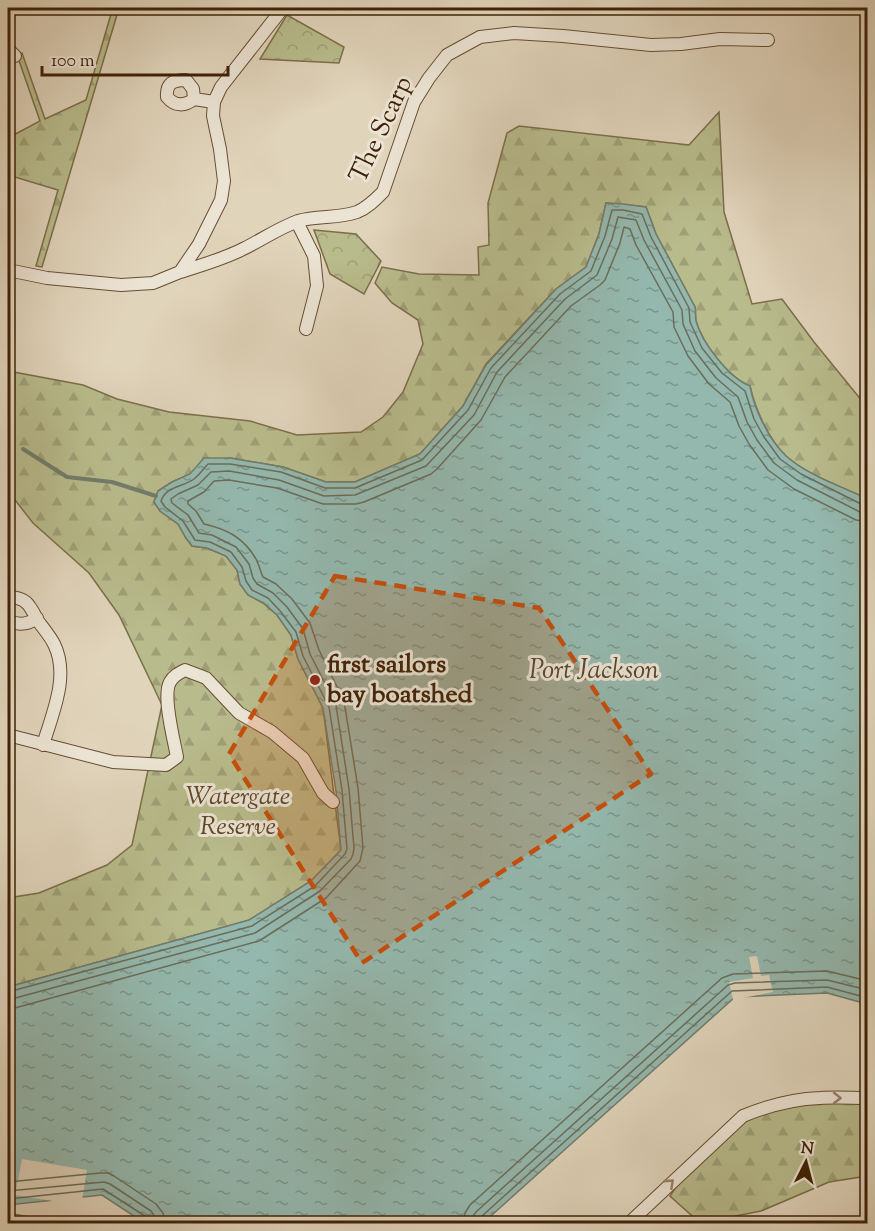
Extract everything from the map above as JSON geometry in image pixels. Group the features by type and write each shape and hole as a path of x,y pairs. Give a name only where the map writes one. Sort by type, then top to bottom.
{"street":[{"path":"180,272 199,244 221,200 224,181 213,116 214,102 221,87 283,8"},
{"name":"The Scarp","path":"8,270 46,278 121,285 153,283 246,248 276,230 297,222 314,217 340,216 359,212 383,192 414,102 429,78 447,55 480,37 514,33 651,45 720,39 768,40"},
{"path":"194,99 214,102"},
{"path":"297,222 314,256 317,286 306,329"},
{"path":"8,597 29,603 54,644 59,661 61,677 43,745"},
{"path":"8,621 20,624 30,623 37,618"},
{"path":"8,735 112,762 166,765 177,757 169,718 168,684 174,676 185,670 206,678 238,713 272,732 303,758 323,793 333,802"},
{"path":"628,1224 743,1116 763,1108 795,1101 820,1098 867,1098"}],"highlighted area":[{"path":"335,576 539,608 651,774 362,963 229,754"}],"green space":[{"path":"105,8 119,8 42,267 36,266 58,190 8,175 8,138 40,121 17,55 22,53 45,119 86,100 111,14"},
{"path":"287,15 344,47 339,63 260,59"},
{"name":"Watergate Reserve","path":"719,112 724,212 752,304 782,299 867,407 867,501 802,468 786,456 774,442 764,424 750,386 725,368 704,339 696,321 695,307 656,234 646,207 606,203 599,234 586,267 556,289 486,364 463,406 420,454 355,482 326,482 283,467 230,458 172,482 158,491 154,502 160,511 178,524 192,546 207,548 226,556 237,570 240,584 248,595 263,603 277,615 291,635 298,659 323,708 341,850 311,881 250,920 8,987 8,898 39,893 107,865 132,845 162,705 119,615 89,573 33,523 8,491 8,371 83,385 117,399 169,412 250,421 297,435 361,432 383,417 403,392 423,344 418,320 392,303 375,283 382,267 419,274 479,275 478,247 489,245 488,203 507,133 519,126 689,145"},
{"path":"314,230 356,234 381,261 364,294 330,274"},
{"path":"820,1098 867,1098 867,1176 829,1182 761,1211 700,1223 670,1196 693,1161 743,1116"},
{"path":"13,1214 63,1223 12,1223"}],"water":[{"name":"Port Jackson","path":"606,203 646,207 656,234 695,307 696,321 704,339 725,368 750,386 763,424 786,456 802,468 867,501 867,1004 827,993 735,997 483,1223 146,1224 102,1195 8,1205 8,987 249,920 311,881 341,850 336,791 323,708 298,659 291,635 277,615 264,603 248,595 240,584 237,570 226,556 207,548 192,546 178,524 160,511 154,502 158,491 190,474 204,458 230,458 283,467 326,482 355,482 420,454 463,406 486,365 556,289 586,267 599,234"}],"pier":[{"path":"757,956 761,976 769,975 773,992 733,1000 729,982 753,978 749,957"},
{"path":"22,1159 87,1170 82,1200 59,1202 15,1195"}],"waterway":[{"path":"23,449 67,477 112,482 156,496"}],"place":[{"name":"first sailors bay boatshed","path":"315,680"}]}
